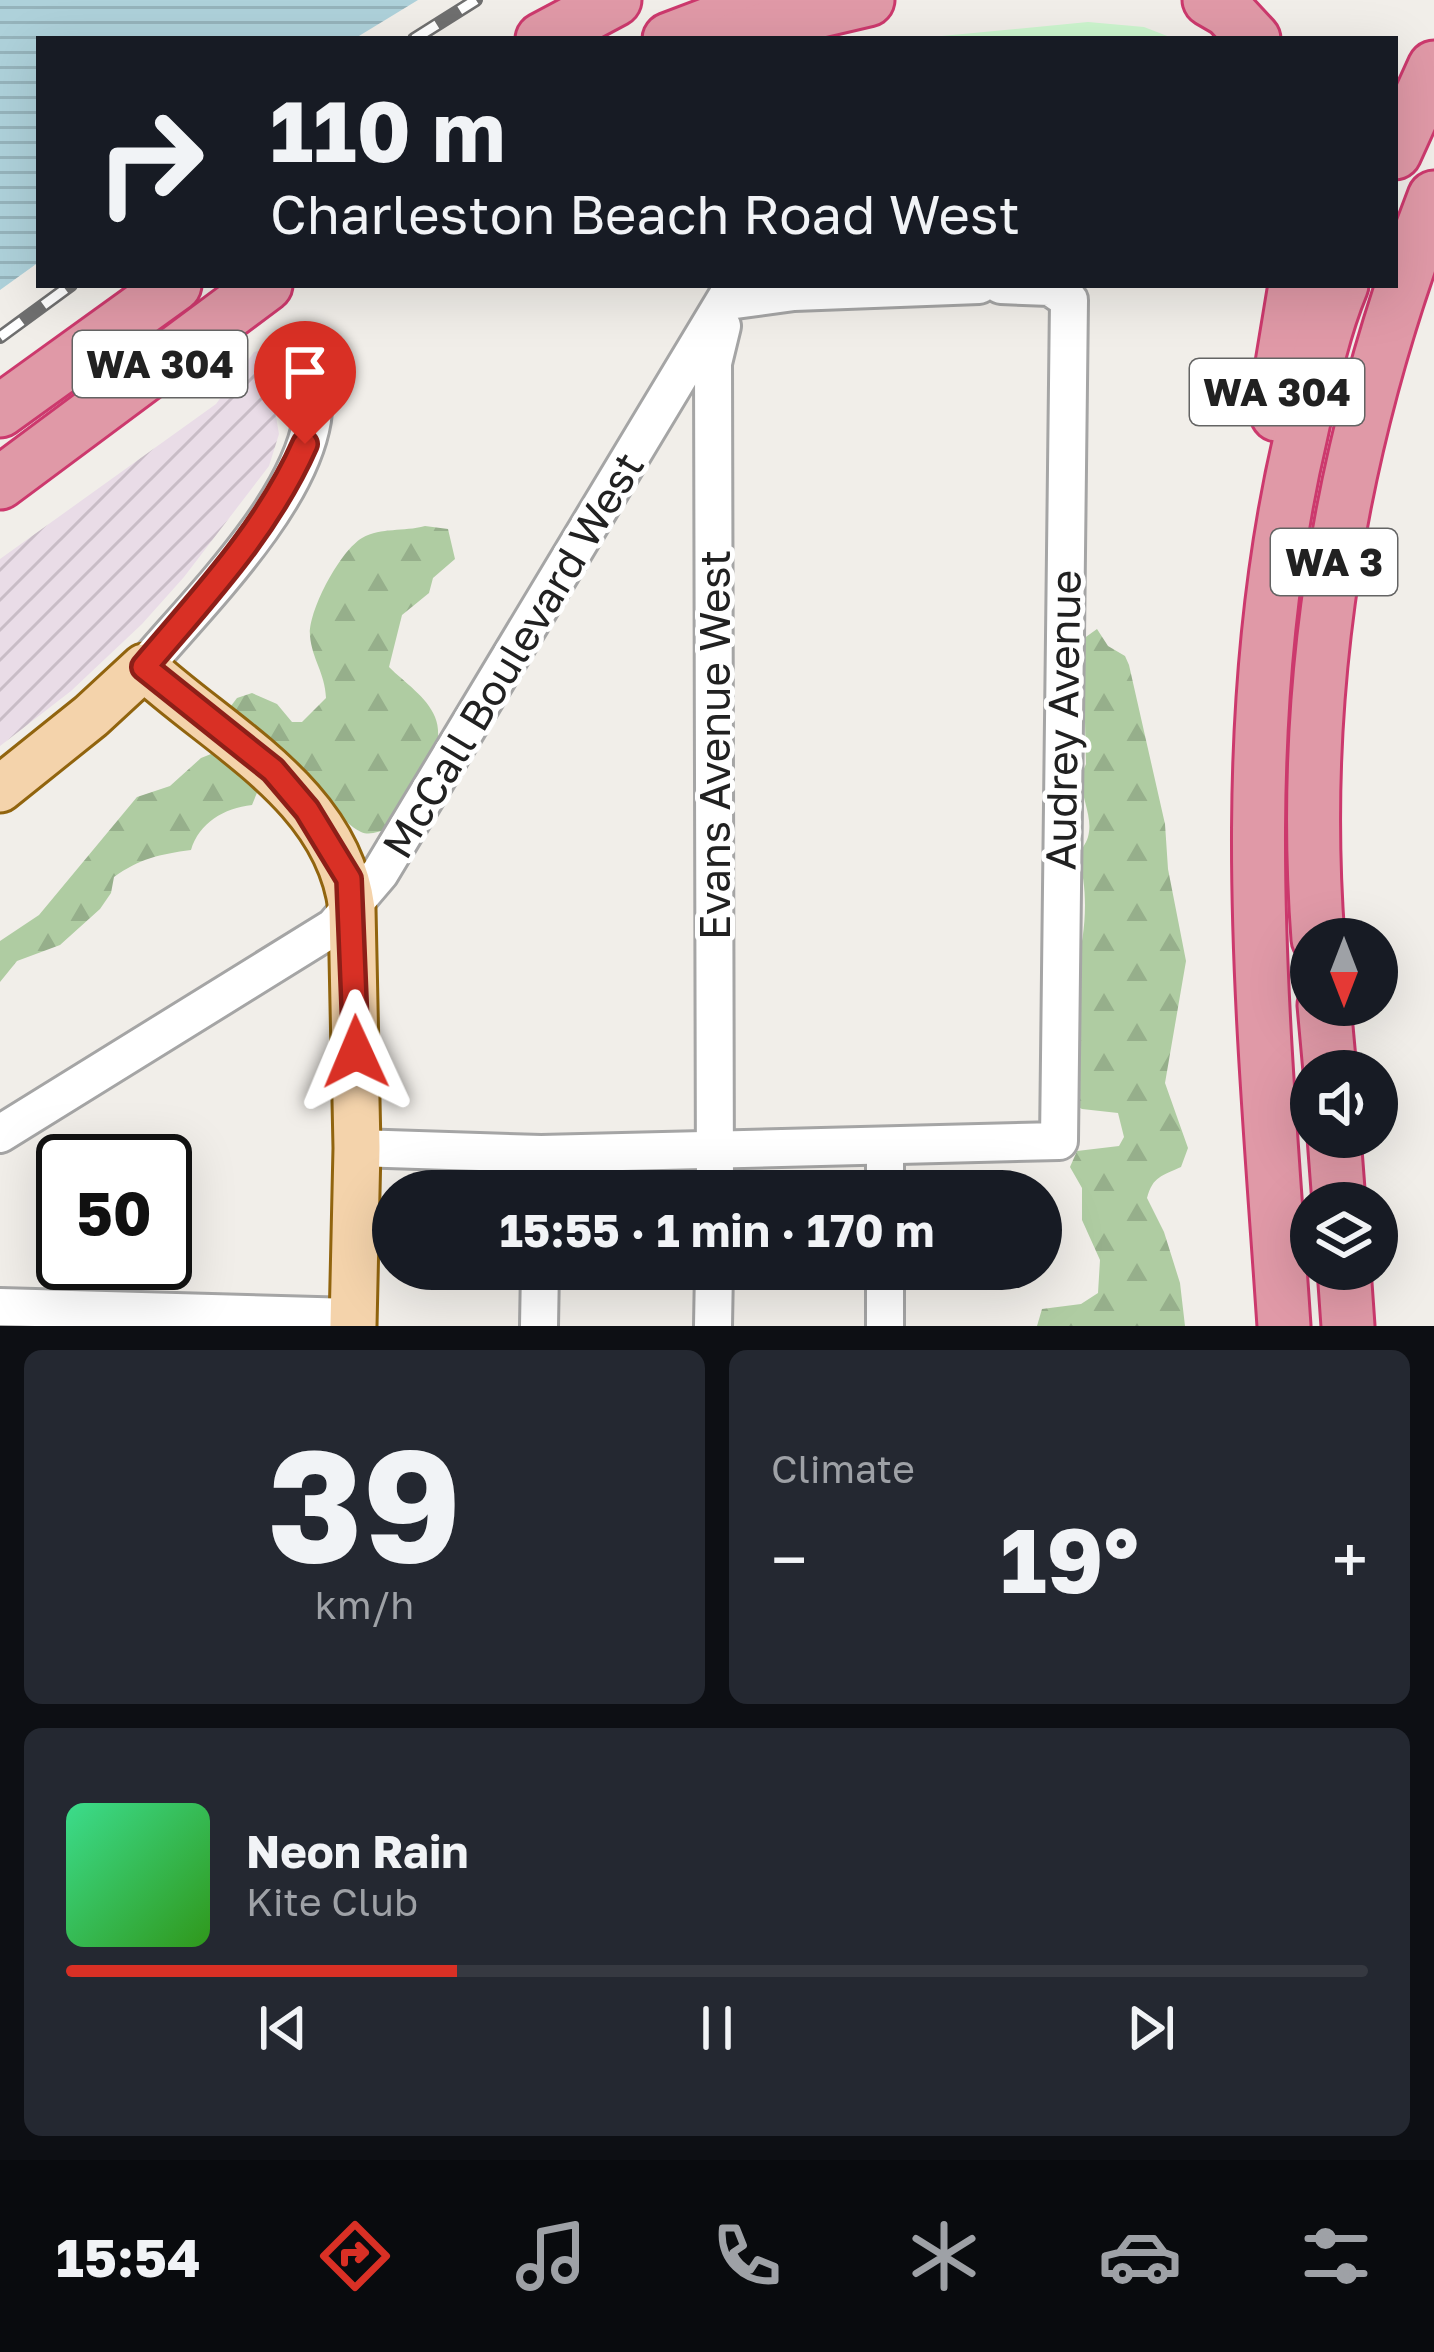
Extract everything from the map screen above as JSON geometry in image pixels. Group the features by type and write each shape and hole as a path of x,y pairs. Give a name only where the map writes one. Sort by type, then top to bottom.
{"highway":[{"path":"548,36 615,0"},
{"path":"677,36 772,0"},
{"path":"744,36 868,0"},
{"path":"1209,0 1228,11 1251,36"},
{"path":"1398,146 1434,68"},
{"name":"WA 3","path":"1316,918 1313,753 1326,607 1363,411 1383,339 1434,197"},
{"name":"WA 304","path":"0,412 171,288"},
{"name":"WA 304","path":"0,483 262,288"},
{"name":"WA 304","path":"1286,500 1276,400 1295,288"},
{"name":"WA 3","path":"1284,1326 1256,872 1263,661 1286,500 1318,361 1341,288"},
{"path":"1345,1290 1348,1326"}],"main road":[{"path":"0,789 144,667 284,783 307,810 349,879 352,909 357,1148 353,1322"}],"street":[{"path":"731,293 900,288"},
{"name":"Audrey Avenue","path":"885,1147 1059,1141 1069,300 1053,288"},
{"name":"McCall Boulevard West","path":"0,1134 334,927 352,909 380,873 731,293"},
{"name":"Evans Avenue West","path":"716,1170 712,363 731,293"},
{"path":"144,667 254,537 286,486 312,420 313,354"},
{"path":"357,1148 541,1154 885,1147 885,1170"},
{"path":"541,1154 541,1170"},
{"path":"539,1326 540,1290"},
{"path":"713,1326 714,1290"},
{"path":"885,1290 885,1326"},
{"path":"0,1307 353,1322"}],"shaded area":[{"path":"262,350 262,381 279,434 269,466 142,624 71,691 0,746 0,559 216,404 254,352"}],"green space":[{"path":"1088,22 1144,27 1167,36 941,36"},
{"path":"425,526 448,529 455,559 433,578 429,593 402,615 389,667 431,710 437,746 424,776 389,829 364,833 346,821 301,767 234,716 231,706 237,698 252,693 277,704 292,722 302,722 326,698 310,636 320,597 335,568 362,538"},
{"path":"1097,629 1129,665 1165,824 1168,869 1186,961 1165,1083 1188,1148 1181,1167 1155,1181 1147,1198 1180,1283 1185,1326 1037,1326 1042,1309 1081,1304 1098,1293 1100,1260 1082,1220 1082,1188 1070,1167 1077,1151 1119,1146 1124,1137 1118,1113 1073,1104 1076,969 1085,912 1078,856 1089,828 1082,782 1086,764 1083,639"},
{"path":"216,752 261,783 252,805 214,818 191,850 150,858 114,877 111,893 100,909 60,945 17,961 0,982 0,941 39,915 137,797 170,786 201,758"}],"water":[{"path":"0,0 418,0 359,36 36,36 36,264 0,290"}],"railway":[{"path":"419,36 476,0"},
{"path":"0,337 67,288"}],"route":[{"path":"305,444 254,537 144,667 273,770 307,810 349,879 356,1052"}]}
